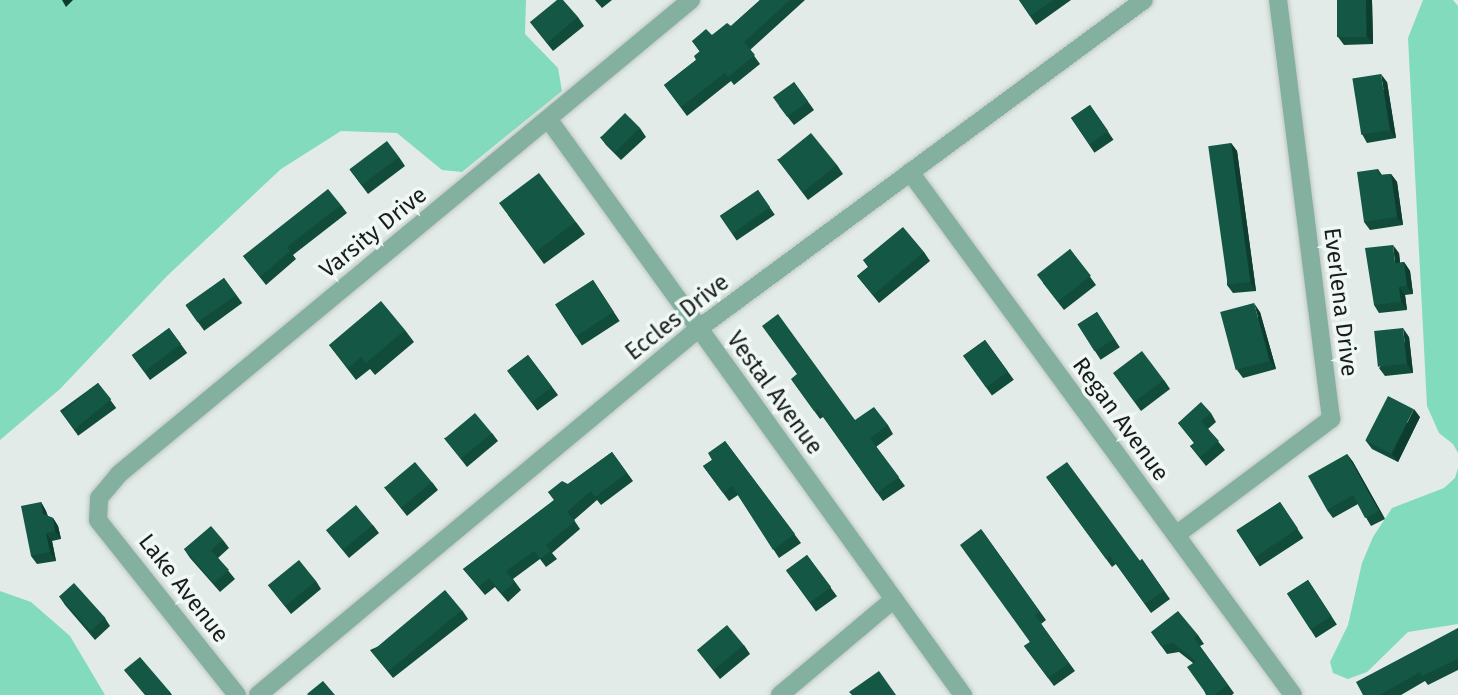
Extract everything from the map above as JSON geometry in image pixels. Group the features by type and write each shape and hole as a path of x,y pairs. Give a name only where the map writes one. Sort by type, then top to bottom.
{"street":[{"name":"Varsity Drive","path":"97,509 99,498 120,474 691,0"},
{"name":"Eccles Drive","path":"258,695 698,328 1144,0"},
{"name":"Everlena Drive","path":"1176,535 1331,419 1278,0"},
{"name":"Vestal Avenue","path":"548,120 963,695"},
{"name":"Regan Avenue","path":"910,172 1293,695"},
{"name":"Lake Avenue","path":"97,509 98,520 237,695"},
{"path":"780,695 894,599"}],"green space":[{"path":"0,0 526,0 525,34 558,68 562,91 462,172 442,170 397,133 341,131 281,169 167,276 60,389 0,440"},
{"path":"1423,0 1453,0 1458,6 1458,453 1453,444 1439,433 1427,406 1408,38"},
{"path":"1458,468 1458,624 1408,632 1367,672 1348,679 1333,673 1330,662 1348,625 1362,563 1373,537 1392,508 1444,488 1455,478"},
{"path":"0,591 31,602 70,636 105,695 0,695"}],"building":[{"path":"557,0 563,0 578,17 547,43 530,22"},
{"path":"760,0 790,0 744,42 755,55 728,77 725,73 681,107 664,85 696,60 694,56 700,51 692,41 706,29 712,35 727,23 731,26"},
{"path":"1019,0 1054,0 1030,16"},
{"path":"1337,0 1366,0 1366,37 1337,37"},
{"path":"1381,74 1390,130 1361,135 1352,79"},
{"path":"794,82 808,101 787,117 773,97"},
{"path":"1090,105 1108,131 1090,144 1071,118"},
{"path":"625,113 640,128 615,153 600,138"},
{"path":"811,133 837,165 803,192 778,160"},
{"path":"387,141 399,157 362,185 349,169"},
{"path":"1231,143 1250,282 1228,285 1208,146"},
{"path":"1378,169 1379,175 1391,174 1397,217 1364,222 1357,172"},
{"path":"539,173 576,222 536,252 499,203"},
{"path":"328,189 341,205 287,247 290,251 260,277 243,256"},
{"path":"758,190 770,207 732,234 720,216"},
{"path":"903,227 924,252 873,295 857,276 869,266 863,260"},
{"path":"1393,245 1395,263 1404,262 1407,286 1399,287 1401,302 1374,305 1365,248"},
{"path":"1070,249 1091,276 1058,302 1037,275"},
{"path":"224,278 236,295 198,322 185,305"},
{"path":"593,280 614,312 576,336 555,305"},
{"path":"381,301 405,330 366,363 361,357 348,368 329,345"},
{"path":"1254,303 1270,361 1236,370 1220,312"},
{"path":"1097,312 1114,339 1094,351 1077,324"},
{"path":"778,314 855,420 874,407 888,425 870,438 899,477 877,493 818,409 814,411 791,379 797,374 762,326"},
{"path":"169,328 181,344 144,372 132,356"},
{"path":"1403,328 1407,364 1378,367 1374,331"},
{"path":"985,340 1008,372 986,387 963,356"},
{"path":"1142,351 1164,380 1135,401 1113,373"},
{"path":"528,355 552,387 531,403 507,371"},
{"path":"98,383 111,399 75,429 61,413"},
{"path":"1388,396 1414,409 1391,454 1365,441"},
{"path":"1201,402 1211,413 1201,421 1219,441 1200,457 1190,446 1195,443 1178,423"},
{"path":"475,413 492,433 461,459 444,439"},
{"path":"725,441 795,534 773,550 732,486 723,493 703,466 712,460 708,453"},
{"path":"612,452 627,473 595,497 591,491 567,512 575,521 546,545 551,551 540,559 534,551 506,571 515,582 502,593 489,578 479,587 463,569 555,500 548,492 562,481 568,484"},
{"path":"1347,454 1379,511 1365,518 1353,495 1327,510 1308,476"},
{"path":"415,462 432,482 401,508 384,488"},
{"path":"1067,462 1164,591 1145,604 1110,556 1106,559 1046,477"},
{"path":"41,502 43,514 53,518 55,531 46,533 50,552 31,556 21,506"},
{"path":"1280,502 1298,529 1255,558 1237,531"},
{"path":"356,505 373,525 343,550 326,530"},
{"path":"211,526 223,540 211,550 229,570 214,583 184,549"},
{"path":"981,529 1040,612 1035,615 1069,663 1048,678 1024,646 1030,642 960,545"},
{"path":"807,555 831,587 810,603 786,571"},
{"path":"299,560 316,581 285,606 268,585"},
{"path":"1308,580 1331,616 1310,630 1287,594"},
{"path":"74,583 105,618 91,631 59,596"},
{"path":"445,590 462,610 388,672 371,652"},
{"path":"1178,611 1198,635 1194,638 1228,685 1214,695 1207,695 1187,667 1196,661 1173,643 1161,646 1151,632"},
{"path":"727,625 744,645 714,670 697,650"},
{"path":"1458,628 1458,659 1422,676 1420,672 1380,695 1363,695 1356,682"},
{"path":"140,657 170,692 167,695 146,695 124,670"},
{"path":"879,671 896,695 852,695 849,692"},
{"path":"323,681 335,695 307,694"}]}
